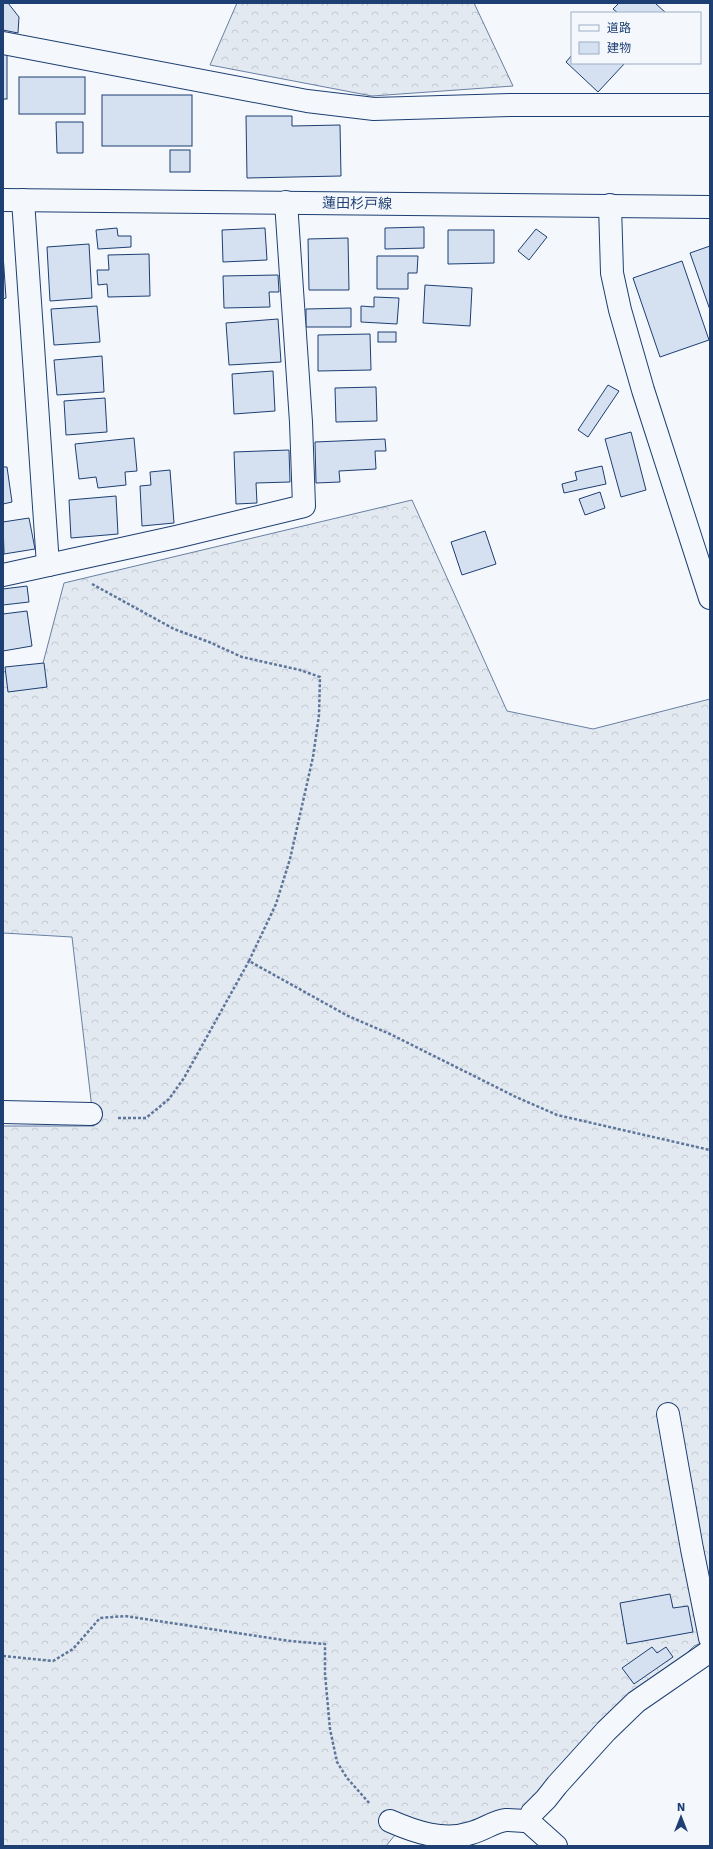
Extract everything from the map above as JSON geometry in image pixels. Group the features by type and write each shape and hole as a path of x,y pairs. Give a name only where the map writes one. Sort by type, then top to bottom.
{"street":[{"path":"3,43 307,101 374,109 510,105 710,105"},
{"path":"13,200 48,565"},
{"name":"蓮田杉戸線","path":"13,200 710,207"},
{"path":"3,575 176,537 304,506 301,422 286,202"},
{"path":"610,205 612,273 620,310 643,390 710,598"},
{"path":"3,1112 90,1114"},
{"path":"668,1414 692,1549 710,1638"},
{"path":"528,1821 532,1813 546,1800 557,1785 606,1731 636,1702 710,1650"},
{"path":"390,1821 409,1829 431,1835 450,1836 470,1834 505,1820 528,1821 556,1846"}],"path":[{"path":"89,582 174,629 209,642 242,657 300,670 320,677 319,715 313,757 290,859 276,904 249,961 184,1078 170,1099 146,1118 116,1119 90,1114"},
{"path":"249,961 348,1016 390,1034 516,1097 557,1115 710,1150"},
{"path":"3,1656 53,1661 73,1649 100,1618 125,1616 325,1644 325,1674 329,1722 337,1762 360,1795 380,1814 390,1821"}],"green space":[{"path":"237,3 474,3 513,86 372,96 210,65"},
{"path":"412,500 507,711 593,729 710,699 710,1639 694,1646 522,1822 395,1835 386,1846 3,1846 3,1126 94,1126 72,937 3,933 3,672 42,667 64,583"}],"building":[{"path":"3,3 8,3 19,17 18,33 3,30"},
{"path":"619,3 655,3 665,12 617,12 613,9"},
{"path":"3,54 7,54 7,99 3,99"},
{"path":"571,56 571,64 624,64 598,92 566,62"},
{"path":"19,77 85,77 85,114 19,114"},
{"path":"102,95 192,95 192,146 102,146"},
{"path":"246,116 292,116 292,126 340,125 341,176 247,178"},
{"path":"56,122 83,122 83,153 57,153"},
{"path":"170,150 190,150 190,172 170,172"},
{"path":"424,227 424,248 385,249 385,228"},
{"path":"117,228 118,236 131,236 131,247 98,249 96,230"},
{"path":"265,228 267,260 223,262 222,230"},
{"path":"536,229 547,237 529,260 518,251"},
{"path":"448,230 494,230 494,263 448,264"},
{"path":"348,238 349,290 309,290 308,239"},
{"path":"89,244 92,298 50,301 47,247"},
{"path":"710,246 710,310 690,253"},
{"path":"3,254 6,298 3,299"},
{"path":"149,254 150,296 108,297 107,284 98,285 97,270 109,270 108,255"},
{"path":"377,256 418,256 417,273 408,273 408,289 377,289"},
{"path":"682,261 709,340 660,357 633,278"},
{"path":"278,275 279,292 269,292 270,307 224,308 223,276"},
{"path":"425,285 472,288 470,326 423,323"},
{"path":"374,297 399,298 397,324 361,322 361,306 374,307"},
{"path":"97,306 100,342 54,345 51,309"},
{"path":"351,308 351,327 306,327 306,309"},
{"path":"278,319 281,362 229,365 226,323"},
{"path":"378,332 396,332 396,342 378,342"},
{"path":"370,334 371,370 318,371 318,335"},
{"path":"102,356 104,392 57,395 54,360"},
{"path":"273,371 275,411 234,414 232,374"},
{"path":"608,385 619,391 588,437 578,430"},
{"path":"376,387 377,421 336,422 335,388"},
{"path":"105,398 107,432 66,435 64,401"},
{"path":"631,432 646,490 621,497 605,439"},
{"path":"134,438 137,471 125,472 126,485 98,488 96,477 79,479 75,444"},
{"path":"385,439 386,451 375,451 376,469 339,471 340,482 316,483 315,442"},
{"path":"289,450 290,482 256,483 257,503 236,504 234,452"},
{"path":"602,466 606,484 564,493 562,484 577,480 575,472"},
{"path":"3,467 7,467 12,502 3,504"},
{"path":"170,470 174,523 142,526 140,486 151,485 150,472"},
{"path":"600,492 605,508 585,515 579,499"},
{"path":"116,496 118,534 71,538 69,500"},
{"path":"29,518 35,549 4,554 3,522"},
{"path":"485,531 496,564 462,575 451,542"},
{"path":"27,586 29,602 3,605 3,589"},
{"path":"27,611 32,646 3,651 3,614"},
{"path":"44,663 47,687 8,692 5,667"},
{"path":"670,1594 673,1608 688,1606 693,1632 627,1644 620,1603"},
{"path":"652,1647 657,1653 666,1647 673,1657 634,1684 622,1668"}]}
